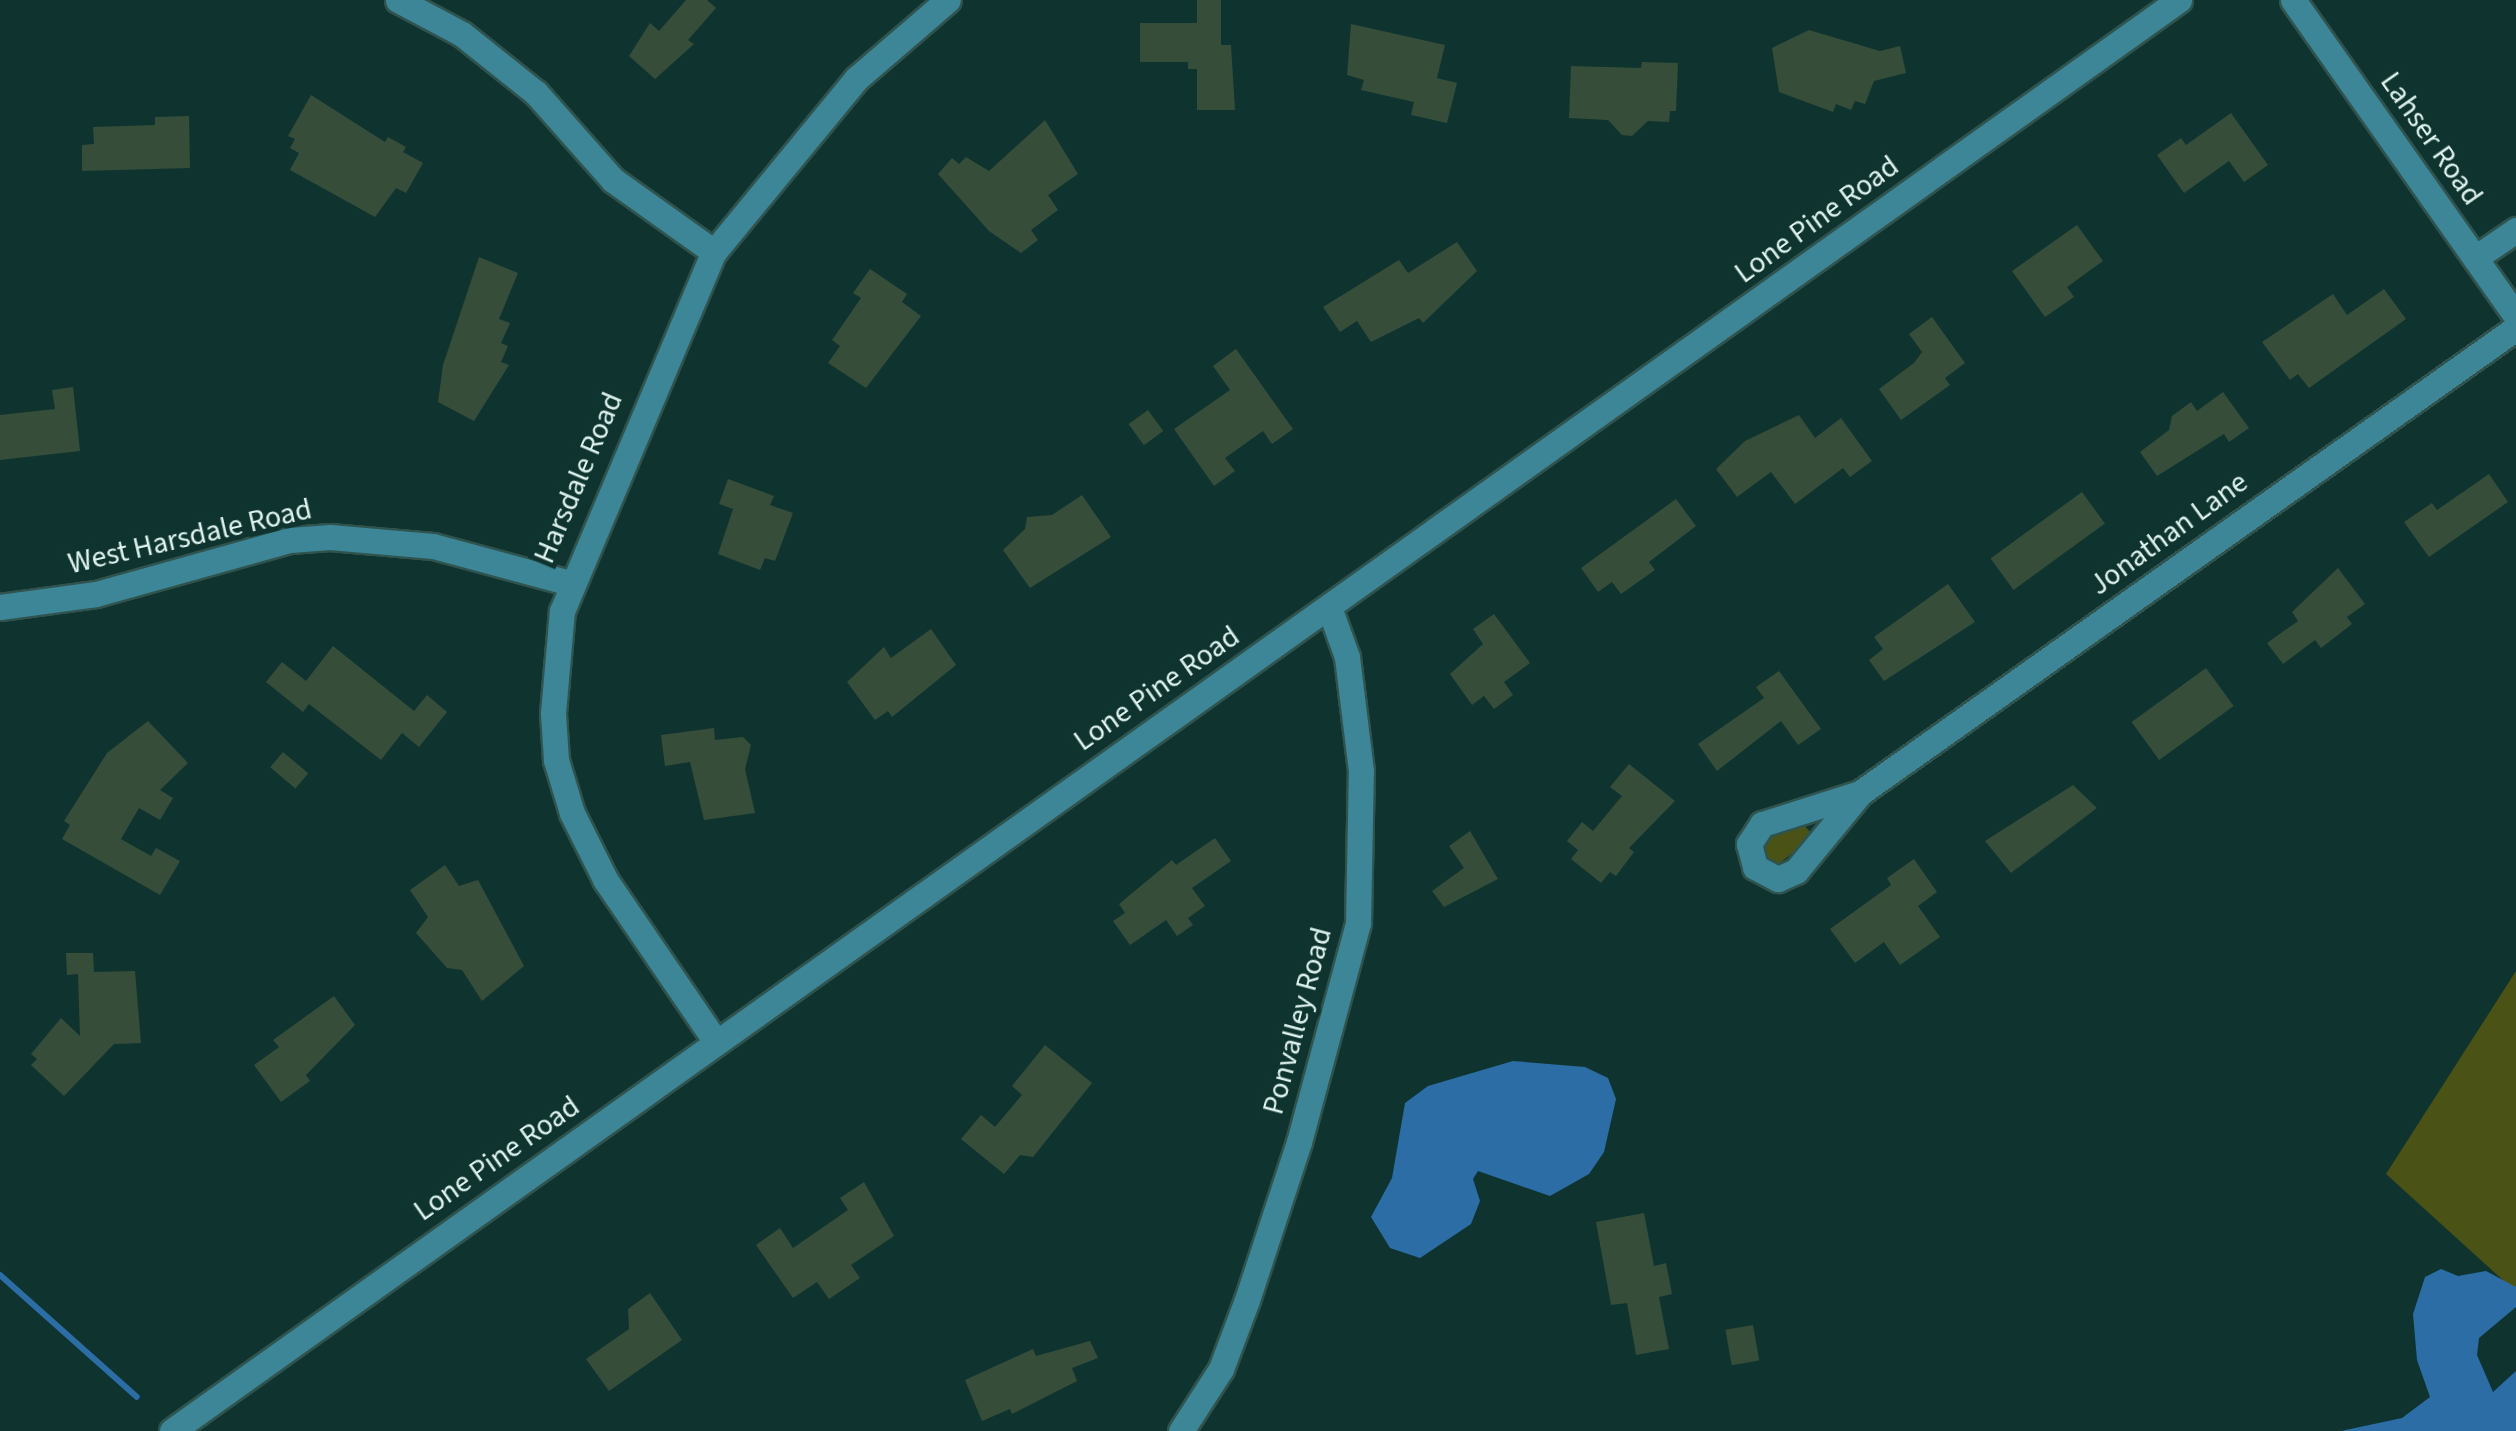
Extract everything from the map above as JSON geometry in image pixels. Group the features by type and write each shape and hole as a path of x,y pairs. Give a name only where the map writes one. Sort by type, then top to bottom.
{"street":[{"path":"398,0 462,34 522,82 613,180 714,252"},
{"name":"Harsdale Road","path":"716,1042 605,879 572,813 556,760 554,713 554,659 570,583 714,252 856,80 948,0"},
{"name":"Lahser Road","path":"2293,0 2516,316"},
{"name":"Lone Pine Road","path":"172,1431 1330,607 2169,3"},
{"path":"2475,258 2516,230"},
{"name":"Jonathan Lane","path":"1860,793 2516,328"},
{"name":"West Harsdale Road","path":"0,607 96,594 290,540 330,537 433,546 570,583"},
{"name":"Ponvalley Road","path":"1181,1431 1216,1378 1247,1300 1299,1142 1358,923 1361,771 1347,656 1330,607"}],"green space":[{"path":"1803,824 1812,834 1803,845 1777,865 1765,863 1761,839"},
{"path":"2516,971 2516,1292 2386,1174"}],"water":[{"path":"1513,1061 1585,1067 1608,1078 1616,1099 1604,1152 1589,1174 1550,1196 1478,1171 1473,1179 1480,1201 1471,1224 1420,1258 1390,1248 1371,1217 1392,1178 1405,1103 1428,1086"},
{"path":"2441,1269 2458,1276 2486,1271 2516,1287 2516,1307 2479,1338 2477,1355 2493,1392 2516,1371 2516,1431 2341,1431 2402,1418 2430,1397 2417,1360 2413,1314 2425,1277"}],"building":[{"path":"686,0 707,0 716,8 688,40 694,44 655,79 629,56 650,23 659,31"},
{"path":"1197,0 1221,0 1221,45 1231,45 1235,110 1197,110 1197,69 1188,69 1188,62 1140,62 1140,23 1197,23"},
{"path":"1351,24 1445,45 1437,78 1457,83 1447,123 1411,115 1414,102 1361,90 1364,80 1347,75"},
{"path":"1809,30 1880,51 1900,46 1906,73 1874,81 1865,104 1855,101 1851,110 1836,104 1833,112 1779,92 1772,48"},
{"path":"1642,62 1678,63 1676,111 1670,111 1669,122 1648,121 1632,136 1622,135 1608,120 1569,118 1571,66 1641,68"},
{"path":"311,95 385,142 388,137 406,147 403,152 423,163 406,193 396,188 375,217 290,170 299,153 290,148 295,139 288,136"},
{"path":"2231,113 2268,165 2244,182 2229,161 2184,193 2157,155 2181,138 2186,145"},
{"path":"189,116 190,168 82,171 82,145 94,144 93,127 155,125 155,117"},
{"path":"1045,120 1078,174 1048,195 1058,210 1031,230 1038,240 1021,253 989,231 938,174 952,158 959,164 966,157 989,171"},
{"path":"2077,225 2103,261 2067,287 2074,297 2045,317 2012,271"},
{"path":"1457,242 1477,271 1423,323 1419,318 1371,342 1357,321 1340,332 1323,307 1399,260 1408,273"},
{"path":"479,257 518,273 499,319 510,323 501,343 508,346 501,362 509,365 474,421 438,402 443,365"},
{"path":"870,269 907,294 902,302 921,316 866,388 828,363 840,346 832,340 861,298 853,293"},
{"path":"2384,289 2406,319 2309,388 2298,374 2290,380 2262,342 2333,294 2347,315"},
{"path":"1932,317 1965,363 1945,378 1950,385 1901,420 1879,389 1914,363 1922,352 1909,334"},
{"path":"1236,349 1293,429 1272,444 1263,431 1225,458 1235,471 1214,486 1174,429 1230,390 1213,366"},
{"path":"73,387 80,451 0,460 0,415 55,409 52,390"},
{"path":"2223,392 2249,428 2229,442 2224,434 2157,476 2140,452 2169,430 2172,416 2191,402 2197,411"},
{"path":"1148,410 1163,431 1144,445 1129,424"},
{"path":"1799,415 1815,438 1841,418 1872,461 1850,477 1843,468 1795,504 1771,472 1737,497 1716,469 1745,441"},
{"path":"2489,474 2508,502 2429,557 2404,522 2432,503 2437,510"},
{"path":"728,479 774,496 770,505 793,513 775,561 765,558 760,570 718,554 733,509 719,504"},
{"path":"2082,492 2105,524 2014,590 1991,558"},
{"path":"1082,495 1111,537 1030,588 1003,550 1025,529 1027,517 1052,515"},
{"path":"1676,499 1696,526 1649,562 1655,570 1621,594 1612,582 1598,592 1581,568"},
{"path":"2338,568 2365,604 2347,617 2352,624 2321,648 2315,640 2283,664 2267,643 2298,621 2292,612"},
{"path":"1948,584 1975,622 1884,681 1869,660 1883,649 1874,637"},
{"path":"1494,614 1530,663 1504,682 1513,695 1494,709 1484,696 1472,705 1450,674 1483,644 1473,629"},
{"path":"931,629 956,665 892,717 888,711 875,720 847,682 884,647 891,658"},
{"path":"333,646 414,711 427,695 447,712 419,747 402,733 381,760 309,704 303,712 266,682 282,662 306,681"},
{"path":"2206,668 2234,706 2159,760 2132,722"},
{"path":"1779,671 1821,729 1798,745 1781,721 1717,771 1698,744 1764,698 1756,687"},
{"path":"148,721 188,763 160,790 173,798 160,820 139,808 121,839 151,856 156,848 180,861 160,895 62,839 70,825 64,821 107,753"},
{"path":"714,728 715,740 743,737 751,745 745,769 755,813 704,820 690,762 665,766 661,735"},
{"path":"283,752 308,773 295,789 270,767"},
{"path":"1629,764 1675,801 1629,848 1634,852 1616,876 1610,872 1601,883 1571,859 1578,850 1567,841 1582,822 1593,831 1622,796 1610,787"},
{"path":"2073,785 2097,808 2011,873 1985,841"},
{"path":"1470,831 1498,879 1444,907 1432,891 1464,868 1449,846"},
{"path":"1215,838 1231,861 1192,888 1205,906 1188,918 1193,925 1177,936 1166,920 1130,945 1113,921 1125,913 1119,904 1172,860 1176,865"},
{"path":"1914,859 1937,892 1918,906 1940,937 1900,965 1884,942 1855,963 1830,929 1891,885 1887,878"},
{"path":"445,865 459,886 478,880 524,966 482,1001 462,970 447,968 416,933 428,917 410,890"},
{"path":"66,953 93,953 94,972 135,971 141,1043 114,1044 64,1096 31,1065 37,1059 31,1054 61,1018 80,1036 78,974 67,975"},
{"path":"334,996 355,1025 306,1075 310,1081 281,1102 254,1065 279,1047 273,1040"},
{"path":"1045,1045 1092,1083 1033,1157 1020,1155 1004,1174 961,1139 981,1115 995,1127 1022,1095 1012,1086"},
{"path":"864,1182 894,1236 851,1265 860,1278 829,1299 817,1282 793,1298 756,1245 780,1228 793,1248 848,1210 840,1198"},
{"path":"1644,1213 1654,1266 1666,1263 1672,1294 1659,1297 1669,1349 1636,1355 1627,1303 1611,1305 1596,1222"},
{"path":"650,1293 682,1340 609,1391 586,1359 629,1329 628,1309"},
{"path":"1753,1325 1759,1360 1732,1365 1725,1330"},
{"path":"1090,1341 1098,1358 1072,1368 1077,1381 1012,1414 1010,1409 982,1421 965,1380 1033,1349 1036,1356"}],"waterway":[{"path":"0,1275 137,1397"}]}
